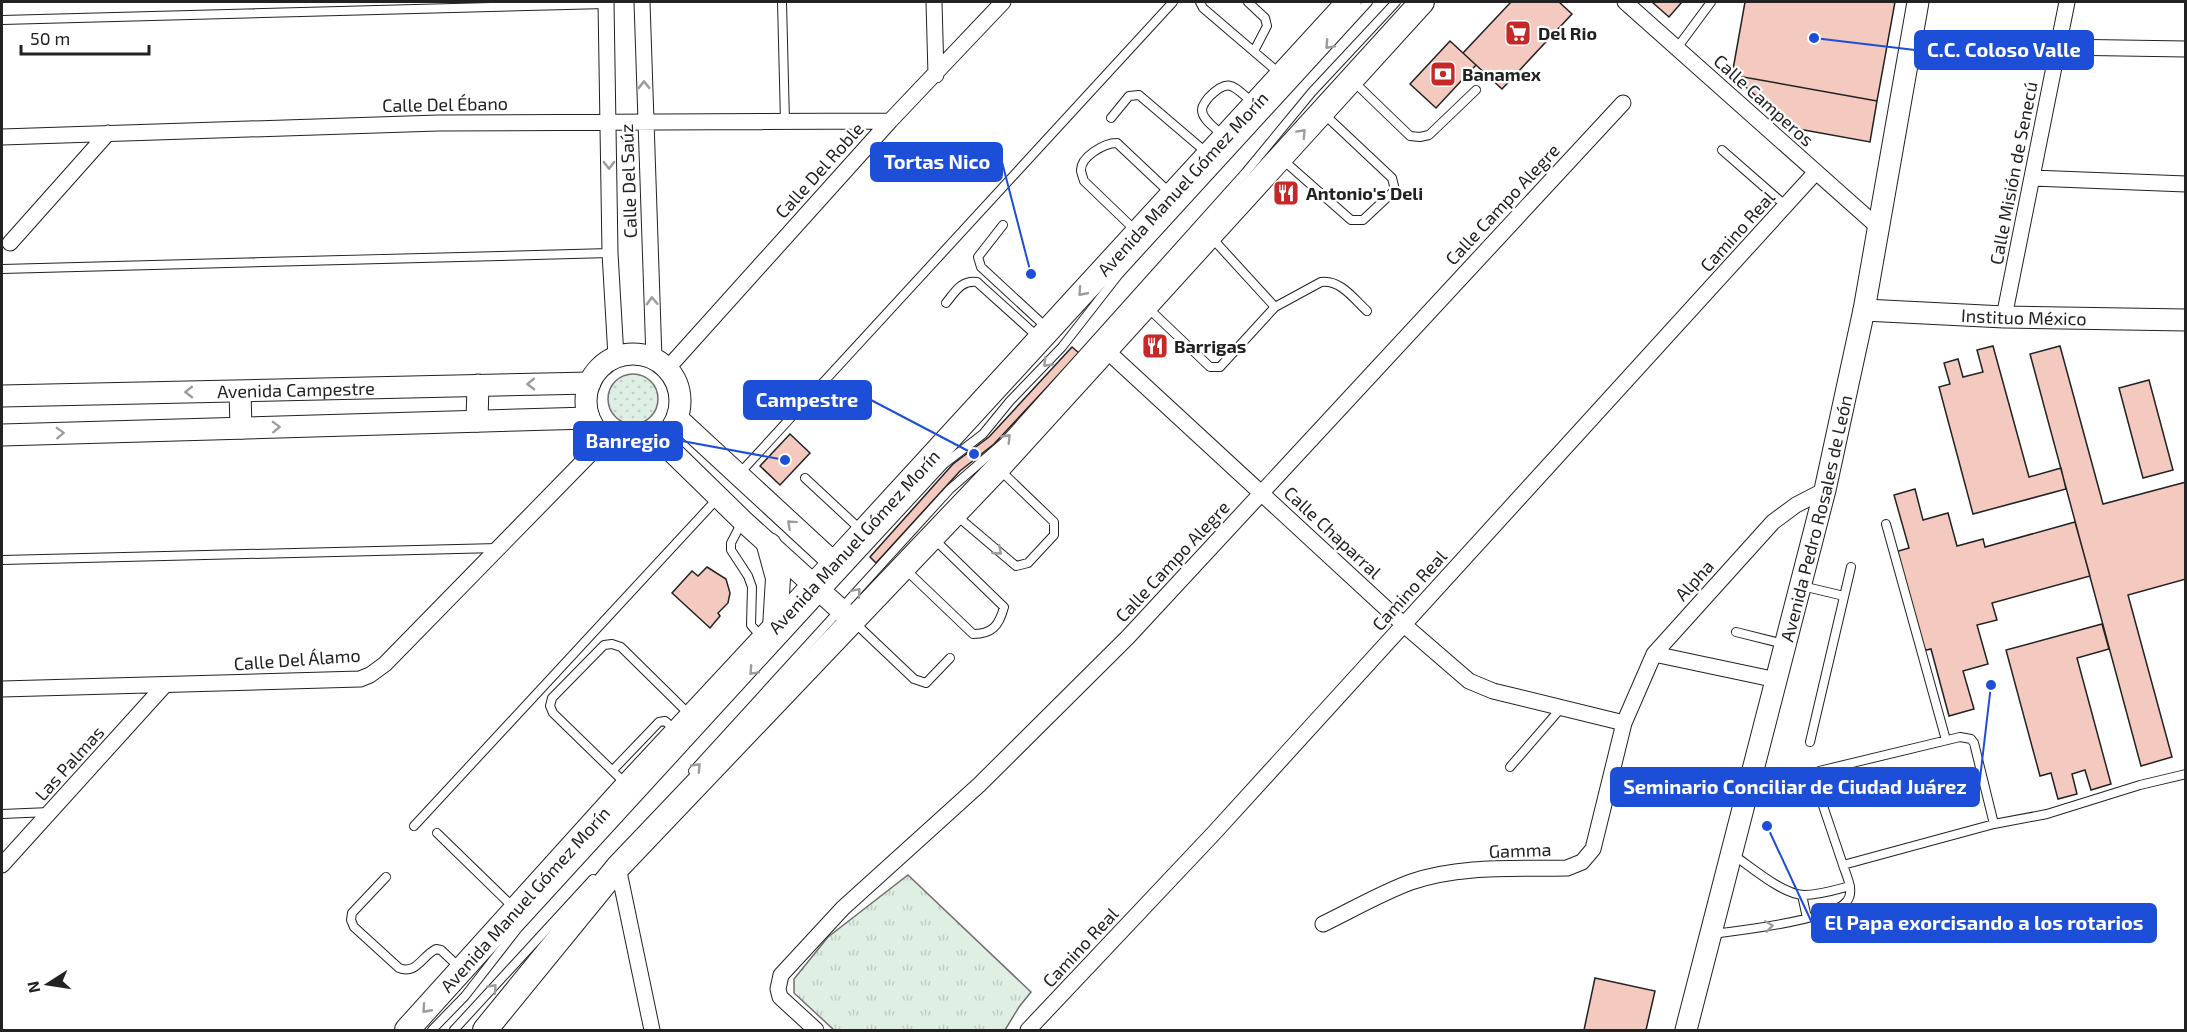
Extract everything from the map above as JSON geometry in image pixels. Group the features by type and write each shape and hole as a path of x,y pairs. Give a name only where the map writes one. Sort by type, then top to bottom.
{"main road":[{"name":"Avenida Manuel Gómez Morín","path":"407,1030 515,909 620,778 685,724 769,633 818,591 834,563 1348,2"},
{"path":"485,1030 607,871 847,615 902,567 998,468 1422,2"},
{"path":"769,545 778,578 769,633"}],"street":[{"name":"Calle Del Saúz","path":"642,2 645,122 661,364"},
{"path":"934,2 936,75"},
{"name":"Calle Del Roble","path":"661,364 1003,2"},
{"name":"Calle Camperos","path":"1625,2 1878,227"},
{"name":"Avenida Pedro Rosales de León","path":"1686,1030 1825,490 1863,310 1918,2"},
{"name":"Calle Misión de Senecú","path":"2004,316 2067,2"},
{"name":"Calle Del Saúz","path":"606,3 610,253 616,357"},
{"path":"2058,47 2186,49"},
{"name":"Calle Campo Alegre","path":"816,1030 780,998 778,989 781,975 843,908 979,785 1128,637 1623,102"},
{"name":"Calle Del Ébano","path":"2,137 438,123 890,122"},
{"path":"10,243 108,133"},
{"name":"Camino Real","path":"1028,1030 1214,833 1816,172"},
{"path":"2032,178 2186,184"},
{"name":"Instituo México","path":"1863,310 2186,320"},
{"name":"Calle Chaparral","path":"1106,350 1403,624 1476,685 1624,723"},
{"path":"628,354 642,355 661,364 675,380 679,392 680,405 677,418 670,430 660,440 647,447 617,446 605,439 598,433 589,418 587,395 596,372 605,363 628,354"},
{"name":"Avenida Campestre","path":"2,396 590,383"},
{"path":"477,421 478,385"},
{"path":"240,392 241,428"},
{"name":"Avenida Campestre","path":"2,435 589,418"},
{"path":"677,418 834,563"},
{"name":"Calle Del Álamo","path":"2,689 360,679 370,675 385,664 605,439"},
{"path":"660,440 718,498 847,615"},
{"name":"Alpha","path":"1624,723 1654,654 1773,522 1796,505 1825,490"},
{"path":"1654,654 1777,680"},
{"name":"Las Palmas","path":"2,865 164,686"},
{"name":"Gamma","path":"1323,924 1410,882 1429,877 1464,871 1567,868 1582,862 1593,849 1624,723"},
{"path":"607,871 652,1030"}],"lane":[{"path":"782,2 785,122"},
{"path":"738,475 1173,2"},
{"path":"1200,2 1203,8 1280,74"},
{"path":"1248,2 1265,18 1267,26 1254,51"},
{"path":"432,1030 465,996 518,928 818,591 944,464 983,434 1010,401 1062,347 1119,274 1368,2"},
{"path":"685,780 847,615 892,551 950,489 1004,442 1238,181 1312,92 1396,2"},
{"path":"1677,48 1711,2"},
{"path":"2,20 606,3"},
{"path":"1910,46 1982,62"},
{"path":"1352,80 1410,136 1429,135 1476,90"},
{"path":"1216,145 1202,110 1204,102 1219,87 1226,85 1233,86 1254,104"},
{"path":"1111,118 1129,96 1140,95 1216,145"},
{"path":"1280,157 1351,220 1363,220 1395,190 1392,178 1322,112"},
{"path":"1137,232 1084,181 1081,172 1083,164 1101,146 1109,143 1117,144 1172,194"},
{"path":"1722,150 1786,206"},
{"path":"1003,225 978,256 981,267 1043,334"},
{"path":"1210,236 1275,307"},
{"path":"2,269 610,253"},
{"path":"946,303 963,284 969,281 977,282 1043,334"},
{"path":"1146,306 1210,367 1214,368 1220,367 1275,307 1321,282 1335,283 1367,311"},
{"path":"953,513 1016,566 1028,563 1054,535 1054,522 998,468"},
{"path":"805,478 863,532"},
{"path":"414,826 718,498"},
{"path":"743,521 730,543 731,550 748,576 753,598 751,624 769,633"},
{"path":"1886,524 1946,740"},
{"path":"902,567 973,634 984,634 994,630 1001,620 1004,608 931,536"},
{"path":"2,560 498,548"},
{"path":"1810,742 1851,567"},
{"path":"1801,586 1844,596"},
{"path":"847,615 914,680 921,683 926,682 950,658"},
{"path":"1736,632 1786,645"},
{"path":"620,778 553,713 550,706 552,698 604,645 612,644 621,647 685,724"},
{"path":"1510,766 1562,707"},
{"path":"1711,934 1784,924 1837,908 1847,901 1850,886 1816,785 1819,771 1960,737 1971,739 1974,742 1994,824"},
{"path":"1843,865 1994,824 2047,814 2140,785 2186,774"},
{"path":"2,814 51,812"},
{"path":"437,833 515,909"},
{"path":"1732,854 1787,891 1803,895 1850,886"},
{"path":"454,1030 607,871"},
{"path":"386,877 352,913 351,920 354,927 399,968 406,971 413,969 436,949 441,950 462,970"},
{"path":"1803,895 1807,918"}],"green space":[{"path":"633,374 642,376 653,385 658,399 656,408 647,419 633,424 624,422 613,413 608,399 610,390 619,379"},
{"path":"908,875 1031,992 1005,1030 834,1030 794,993 794,979 828,937"}],"building":[{"name":"Del Rio","path":"1511,2 1559,2 1572,14 1502,89 1463,53"},
{"path":"1652,2 1682,2 1669,17"},
{"path":"1745,2 1895,2 1877,101 1732,75"},
{"name":"Banamex","path":"1450,41 1476,65 1436,108 1410,84"},
{"path":"1732,75 1877,101 1870,142 1793,128"},
{"path":"1993,346 2029,477 2061,468 2066,489 1973,514 1939,387 1950,384 1944,363 1958,359 1963,377 1983,372 1977,350"},
{"path":"2060,346 2103,504 2186,482 2186,579 2128,595 2172,757 2141,766 2030,354"},
{"path":"1072,347 1079,353 994,444 960,471 876,563 870,557 953,464 989,437"},
{"path":"2149,380 2173,470 2143,478 2119,388"},
{"path":"790,434 810,453 780,485 760,466"},
{"path":"1915,489 1923,520 1948,513 1957,546 1983,539 1985,547 2075,522 2090,576 1992,603 1997,620 1977,625 1988,664 1963,671 1974,709 1949,716 1931,649 1922,651 1895,552 1909,548 1894,495"},
{"path":"707,567 726,579 730,593 728,603 718,613 720,616 710,628 672,593 692,571 698,576"},
{"path":"2102,624 2109,649 2077,658 2111,784 2091,790 2085,770 2072,774 2077,794 2058,799 2051,773 2040,776 2006,650"},
{"path":"1595,978 1655,991 1646,1030 1584,1030"}],"place":[{"name":"Del Rio","path":"1518,33"},
{"name":"C.C. Coloso Valle","path":"1814,38"},
{"name":"Banamex","path":"1443,74"},
{"name":"Antonio's Deli","path":"1286,193"},
{"name":"Tortas Nico","path":"1031,274"},
{"name":"Barrigas","path":"1155,346"},
{"name":"Campestre","path":"974,454"},
{"name":"Banregio","path":"785,460"},
{"name":"Seminario Conciliar de Ciudad Juárez","path":"1991,685"},
{"name":"El Papa exorcisando a los rotarios","path":"1767,826"}]}
